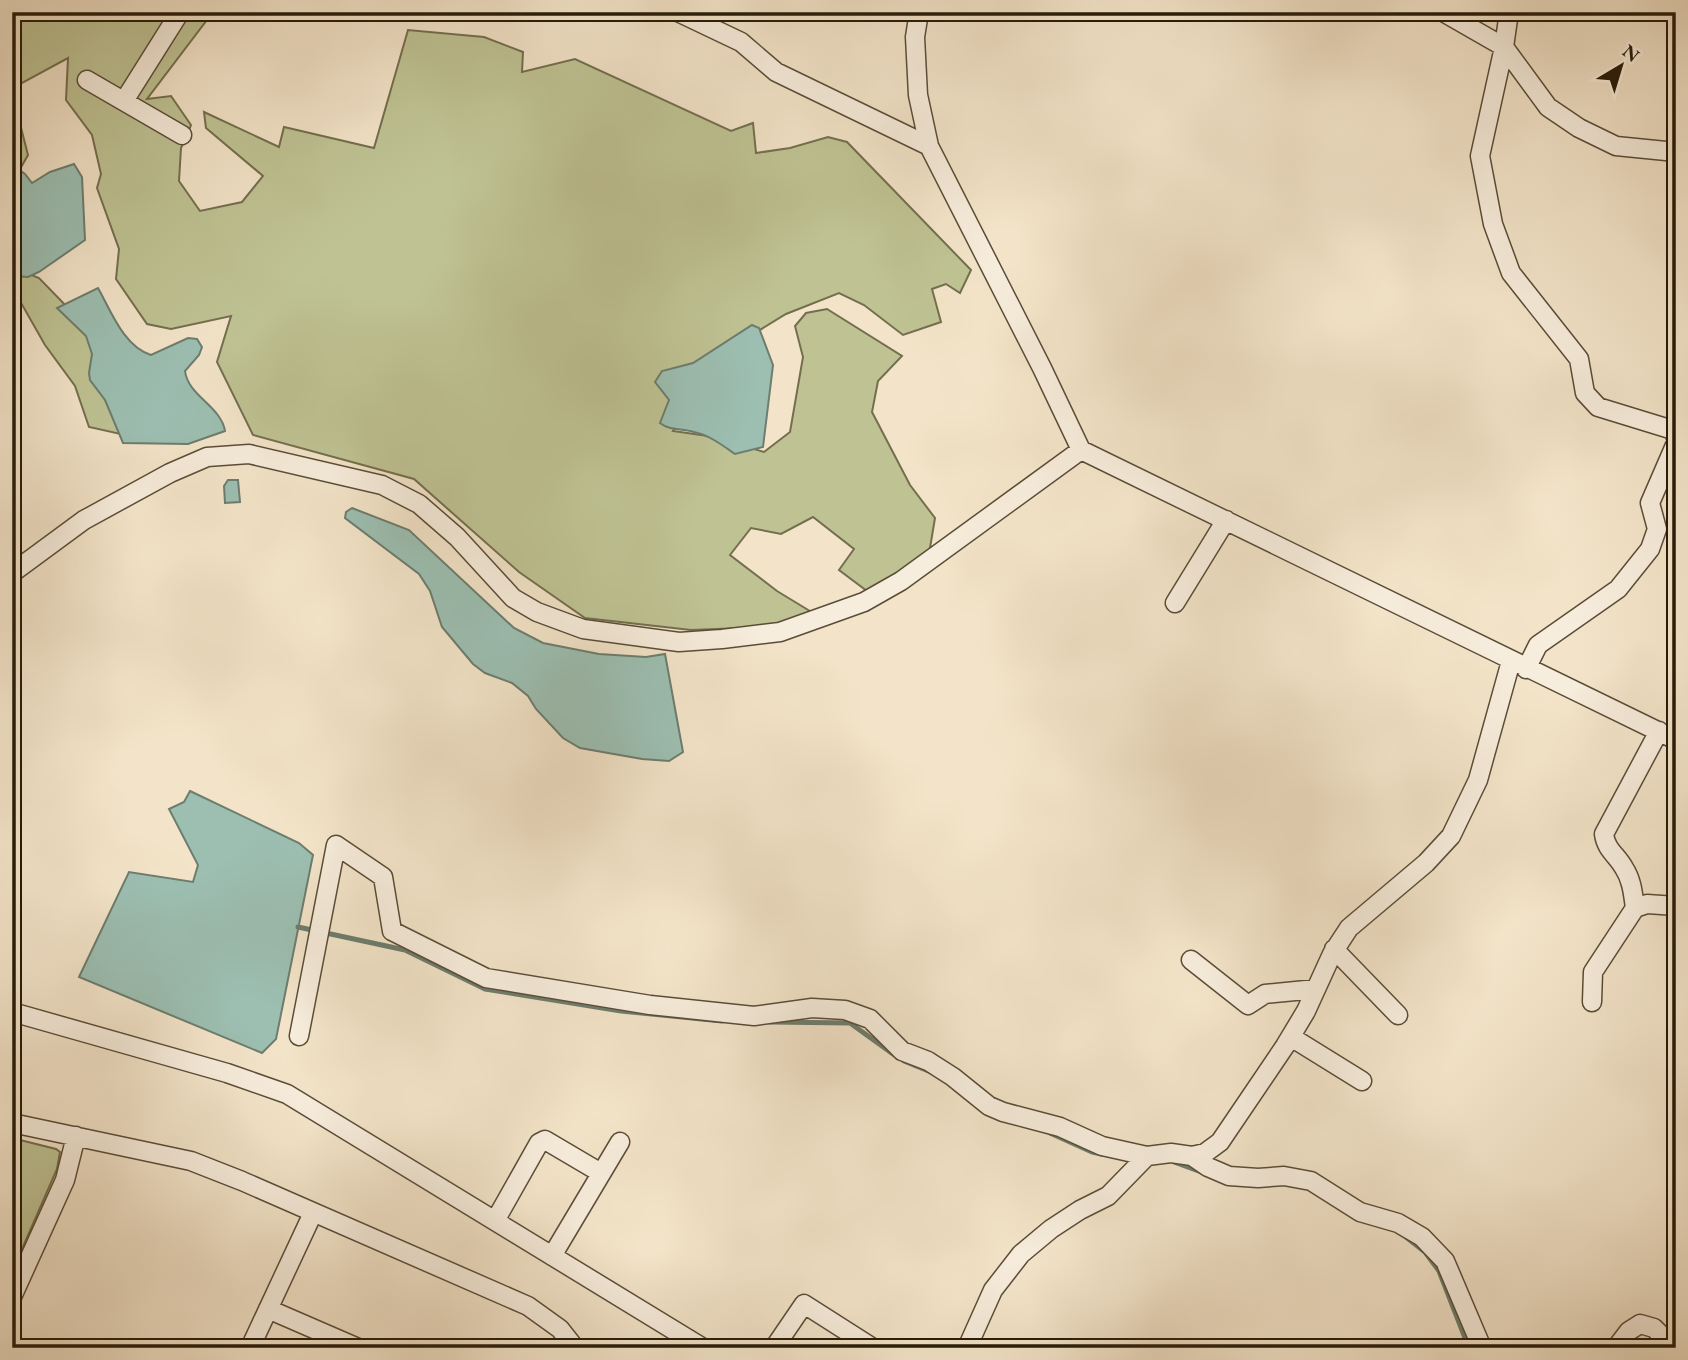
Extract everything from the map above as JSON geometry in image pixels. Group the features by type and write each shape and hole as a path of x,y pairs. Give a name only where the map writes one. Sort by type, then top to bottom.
{"street":[{"path":"124,101 180,12"},
{"path":"678,12 741,41 776,72 929,146"},
{"path":"919,12 915,37 918,94 929,146 1081,450 1676,740"},
{"path":"1443,12 1504,47 1548,107 1579,128 1616,146 1676,152"},
{"path":"299,1036 336,845 383,877 392,931 486,978 650,1005 754,1016 812,1008 845,1010 870,1019 902,1051 928,1060 989,1106 1060,1127 1102,1146 1147,1156 1171,1153 1192,1156 1205,1153 1220,1142 1291,1037 1334,949 1349,928 1426,863 1451,836 1478,780 1519,665 1538,645 1618,589 1650,549 1657,529 1650,503 1676,440 1672,430 1598,407 1586,393 1578,359 1511,274 1493,224 1480,156 1509,12"},
{"path":"87,80 182,135"},
{"path":"12,573 84,520 170,473 207,457 249,454 382,485 419,504 457,537 513,598 560,621 583,629 679,642 722,639 780,632 864,602 901,581 1081,450"},
{"path":"1175,603 1226,520"},
{"path":"1635,908 1624,867 1605,844 1604,834 1659,732"},
{"path":"1592,1002 1593,972 1635,908 1647,904 1676,906"},
{"path":"1334,949 1398,1015"},
{"path":"1191,960 1248,1005 1265,994 1316,989"},
{"path":"12,1012 228,1073 287,1094 703,1348"},
{"path":"1291,1037 1362,1081"},
{"path":"12,1123 191,1161 528,1307 560,1329 575,1348"},
{"path":"12,1297 65,1180 76,1136"},
{"path":"495,1221 539,1143 545,1140 601,1173"},
{"path":"552,1256 620,1142"},
{"path":"967,1348 993,1290 1021,1254 1051,1228 1108,1196 1147,1156"},
{"path":"1192,1156 1229,1176 1284,1176 1311,1181 1360,1212 1398,1223 1422,1237 1446,1261 1482,1348"},
{"path":"250,1348 313,1213"},
{"path":"774,1348 804,1304 873,1348"},
{"path":"268,1309 358,1348"},
{"path":"1616,1348 1629,1331 1640,1324 1654,1328 1674,1348"}],"green space":[{"path":"12,12 213,12 147,99 171,96 191,125 181,148 179,181 200,211 242,202 263,176 206,128 204,112 279,147 284,127 374,148 408,30 484,37 523,52 522,72 575,59 731,131 753,123 756,153 790,148 828,137 847,142 971,270 960,293 946,284 932,289 941,322 903,335 864,305 839,293 786,314 701,366 690,404 673,431 715,437 764,452 790,432 803,357 795,326 806,313 827,309 902,356 878,381 872,412 910,485 935,518 928,560 871,594 839,570 854,549 813,517 781,534 751,528 730,555 777,591 823,619 743,628 691,630 585,618 519,572 414,479 253,435 217,362 231,316 171,329 147,324 116,279 119,249 97,188 101,174 92,135 66,100 68,58 18,85 17,112 28,155 12,183"},
{"path":"12,267 39,278 71,311 103,333 125,435 89,427 75,386 45,345 20,301 12,299"},
{"path":"12,1138 60,1152 57,1169 12,1272"}],"shaded area":[{"path":"74,164 82,177 85,240 39,272 28,277 12,276 12,165 32,183 50,172"},
{"path":"98,288 119,327 142,351 151,355 188,338 197,339 202,347 199,355 185,371 187,380 217,415 225,431 188,444 123,443 105,400 90,380 92,354 86,336 57,308"},
{"path":"752,325 759,328 773,365 763,447 735,454 705,435 660,423 669,400 655,382 662,371 693,363"},
{"path":"228,480 238,480 240,502 225,503 224,486"},
{"path":"352,508 409,530 514,628 543,643 599,654 646,657 665,654 683,752 669,761 642,759 580,748 563,738 536,709 528,696 512,683 485,673 473,664 442,627 430,591 419,574 345,518 346,512"},
{"path":"190,791 299,843 313,855 276,1039 262,1053 79,977 129,872 193,882 198,865 169,809 184,802"}],"waterway":[{"path":"298,927 405,950 485,989 621,1011 722,1021"},
{"path":"770,1022 850,1023 893,1054"},
{"path":"904,1061 931,1072"},
{"path":"1050,1133 1102,1154"},
{"path":"1174,1162 1204,1173"},
{"path":"1406,1237 1425,1252 1439,1271 1469,1348"}]}
